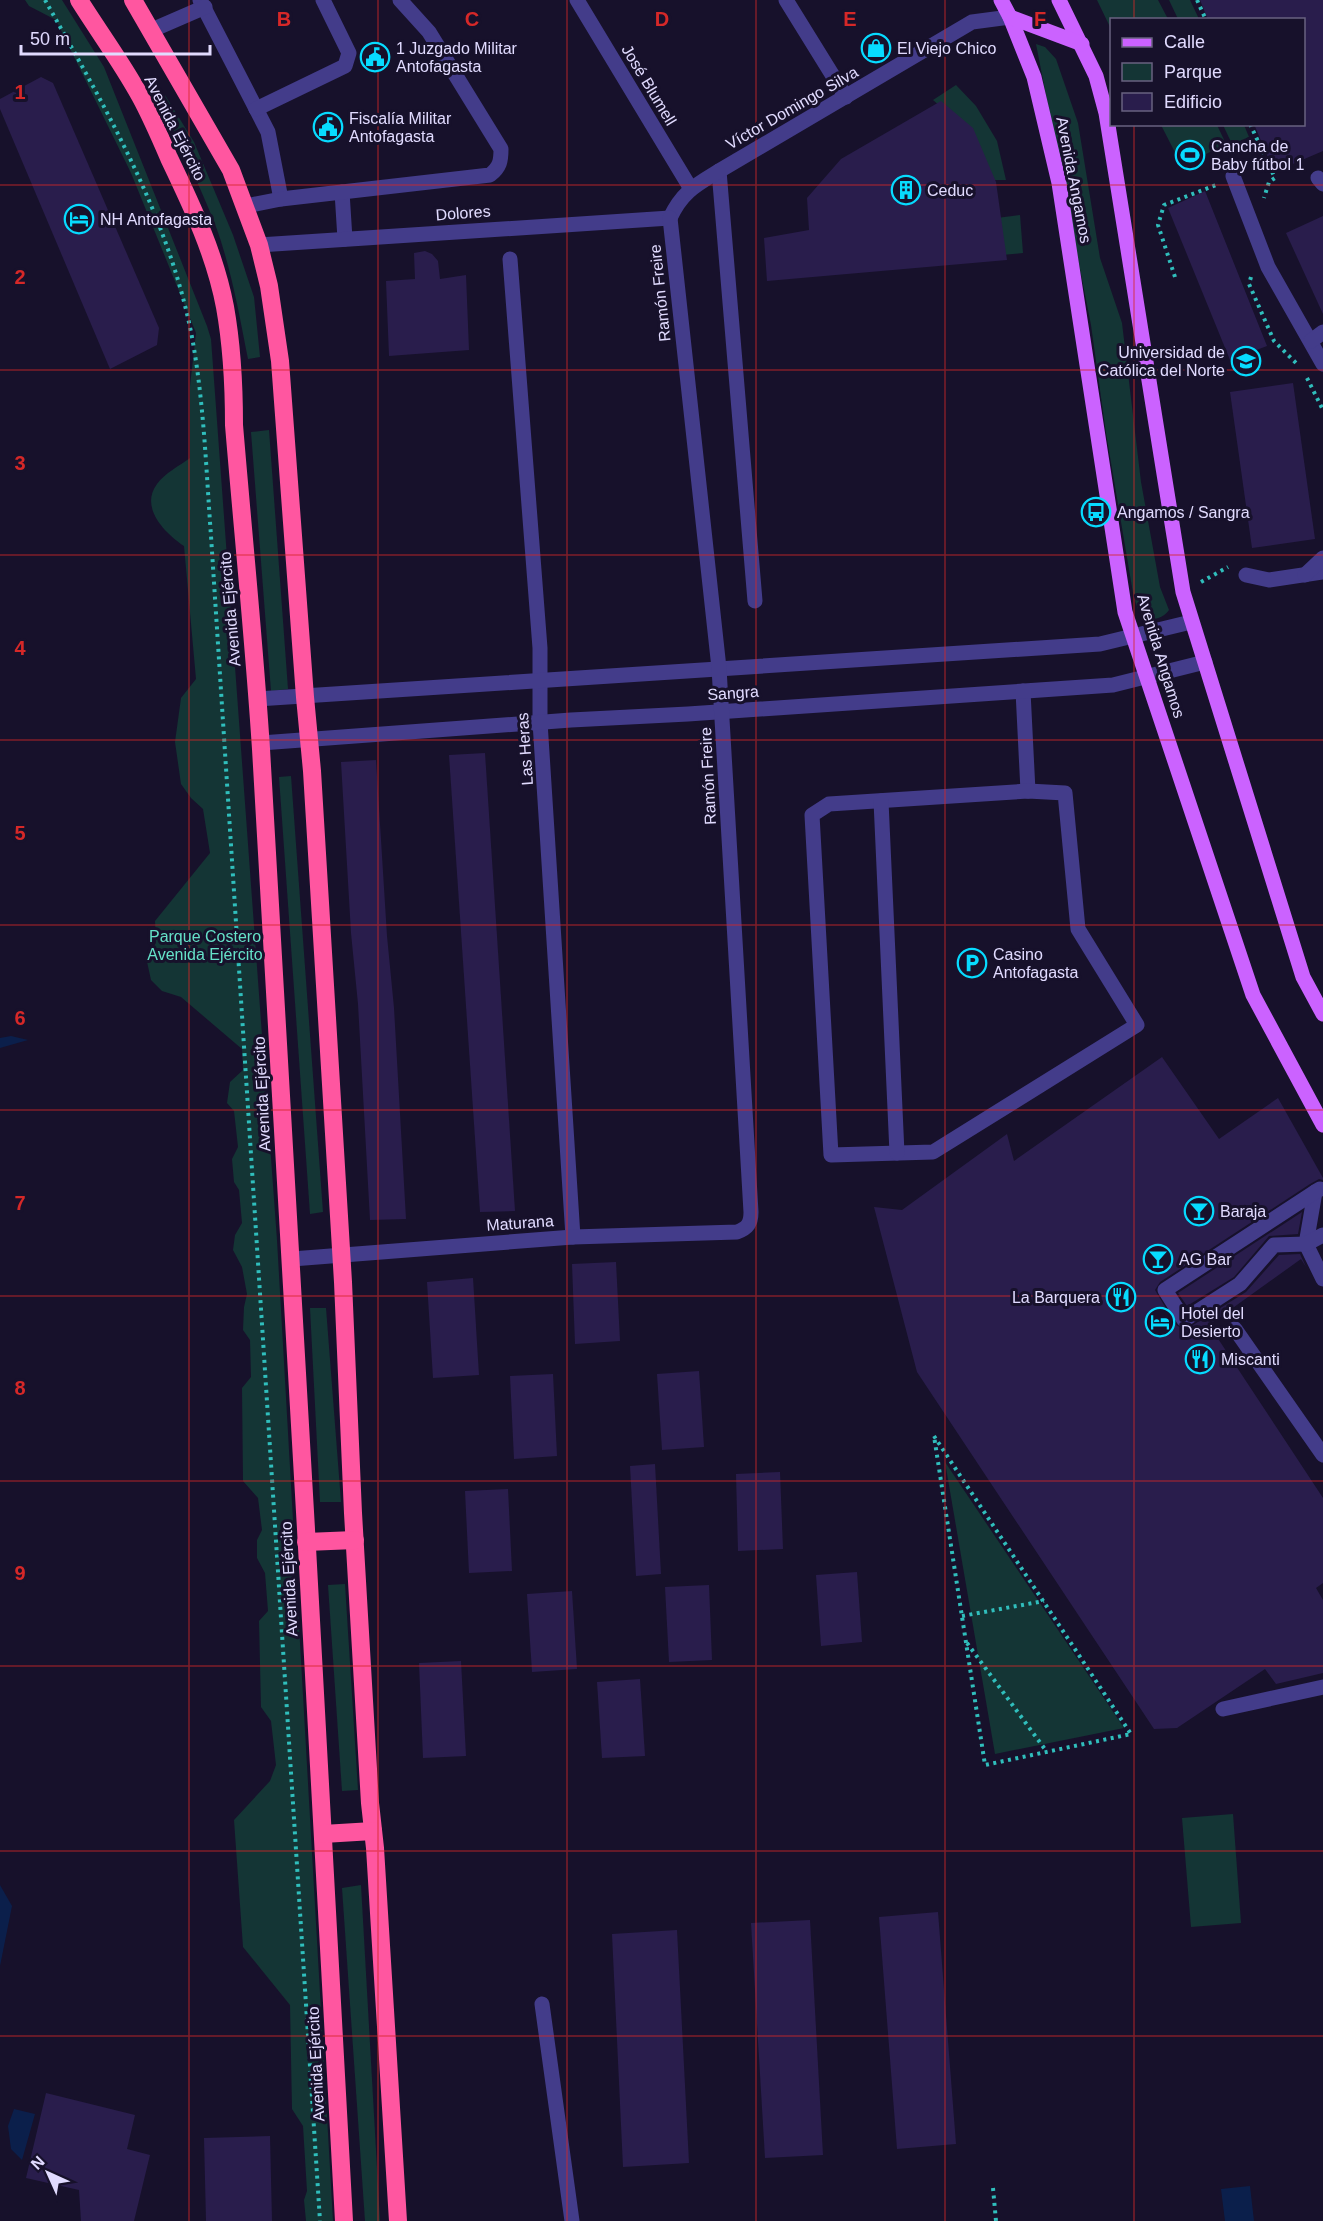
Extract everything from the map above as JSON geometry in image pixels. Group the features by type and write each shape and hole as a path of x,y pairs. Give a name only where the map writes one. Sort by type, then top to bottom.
{"highway":[{"name":"Avenida Ejército","path":"79,0 140,95 187,195 215,268 225,306 231,345 234,425 261,743 292,1259 344,2221"},
{"name":"Avenida Ejército","path":"133,0 231,170 246,206 259,245 268,286 279,361 309,739 341,1255 355,1540 398,2221"},
{"path":"306,1542 355,1540"},
{"path":"323,1834 373,1831"}],"main road":[{"name":"Avenida Angamos","path":"1001,0 1035,77 1059,183 1125,612 1253,995 1323,1125"},
{"path":"1059,0 1096,76 1106,113 1182,592 1303,978 1323,1014"},
{"path":"1010,17 1082,44"}],"street":[{"path":"256,109 345,66 349,53 323,0"},
{"path":"246,206 281,199 490,175 497,169 501,162 501,149 429,32 400,0"},
{"name":"José Blumell","path":"577,0 691,189"},
{"path":"786,0 846,97"},
{"path":"152,30 203,4 268,132 281,199"},
{"name":"Víctor Domingo Silva","path":"670,218 678,201 691,189 719,171 972,22 1010,17"},
{"path":"719,171 755,601"},
{"path":"1226,179 1268,267 1317,337 1323,364"},
{"path":"342,192 345,239"},
{"name":"Dolores","path":"259,245 670,218"},
{"name":"Ramón Freire","path":"670,218 719,668 752,1212 749,1225"},
{"name":"Las Heras","path":"510,258 539,636 540,722 573,1237"},
{"path":"1305,575 1323,558"},
{"path":"1246,575 1269,580 1323,572"},
{"name":"Sangra","path":"257,699 1100,644 1191,622"},
{"name":"Sangra","path":"261,743 1113,684 1205,662"},
{"path":"1023,691 1028,791"},
{"path":"1028,791 1065,794 1078,928 1137,1025 933,1152 831,1155 812,815 829,804 881,801 1028,791"},
{"path":"881,801 897,1153"},
{"path":"1319,1189 1165,1290 1184,1320 1240,1284 1274,1245 1306,1244 1323,1235"},
{"path":"1319,1189 1306,1244 1323,1279"},
{"name":"Maturana","path":"292,1259 573,1237 737,1232 749,1225"},
{"path":"1235,1329 1323,1455"},
{"path":"1222,1709 1323,1687"},
{"path":"542,2004 573,2221"}],"path":[{"path":"45,0 109,114 159,223 191,331 199,382 211,536 320,2221"},
{"path":"1197,0 1205,18"},
{"path":"1251,126 1275,178 1269,182 1264,199"},
{"path":"1175,277 1158,225 1164,205 1226,179"},
{"path":"1198,583 1212,576"},
{"path":"934,1436 1131,1734 985,1765 962,1616 934,1436"},
{"path":"962,1616 1044,1601"},
{"path":"966,1642 1047,1752"},
{"path":"993,2188 996,2221"}],"green space":[{"name":"Parque Costero Avenida Ejército","path":"25,0 62,0 104,67 211,339 277,1240 333,2221 306,2221 304,2200 307,2191 303,2126 292,2109 290,2005 243,1947 234,1820 270,1781 276,1765 271,1721 261,1707 259,1621 268,1611 265,1573 257,1558 257,1540 262,1530 258,1498 243,1481 242,1388 251,1377 250,1340 243,1330 247,1294 242,1267 233,1250 235,1235 242,1223 239,1190 234,1182 232,1159 238,1147 234,1111 227,1103 230,1082 243,1070 242,1049 181,997 162,991 151,980 146,957 156,943 155,921 210,853 203,809 181,784 175,742 181,698 196,679 184,546 157,520 151,502 152,493 160,480 190,458 190,386 196,333 131,173 56,20 29,6"},
{"path":"1097,0 1158,0 1167,18 1110,18 1110,27"},
{"path":"1169,0 1190,0 1199,18 1178,18"},
{"path":"1036,44 1045,47 1056,59 1078,123 1100,258 1122,323 1141,482 1160,587 1169,610 1163,616 1155,619 1147,618 1140,612 1133,593 1106,433 1091,325"},
{"path":"956,85 976,106 997,141 1006,180 985,180 954,118 933,100"},
{"path":"165,95 194,142 233,235 254,297 260,357 248,359 221,240 202,192 157,98"},
{"name":"Cancha de Baby fútbol 1","path":"1162,126 1217,126 1226,144 1182,166"},
{"path":"1223,126 1244,126 1249,137 1232,144"},
{"path":"1020,215 1023,253 1002,255 997,218"},
{"path":"269,430 288,689 271,691 251,432"},
{"path":"291,776 323,1212 310,1214 279,777"},
{"path":"310,1308 326,1308 341,1502 320,1502"},
{"path":"945,1462 1124,1728 995,1754"},
{"path":"345,1584 358,1790 342,1791 328,1585"},
{"path":"1233,1814 1241,1923 1191,1927 1182,1818"},
{"path":"361,1885 380,2221 365,2221 342,1888"}],"water":[{"path":"11,1036 28,1040 0,1048 0,1038"},
{"path":"0,1885 12,1906 0,1966"},
{"path":"14,2109 35,2114 22,2160 11,2149 8,2126"},
{"path":"1250,2186 1254,2221 1225,2221 1221,2189"}],"building":[{"path":"1200,0 1323,0 1323,151 1274,172 1255,126 1305,126 1305,18 1207,18"},
{"name":"NH Antofagasta","path":"41,77 53,83 159,328 157,345 110,369 0,109 0,99"},
{"name":"Ceduc","path":"941,101 973,128 996,182 1007,260 767,281 764,238 809,230 807,198 841,159"},
{"path":"1205,191 1267,346 1230,360 1168,208"},
{"path":"1323,216 1323,314 1286,233"},
{"path":"425,251 432,254 438,261 440,279 466,275 469,350 389,356 386,281 415,279 414,253"},
{"path":"1293,383 1315,539 1252,548 1230,392"},
{"path":"485,753 515,1211 480,1212 449,755"},
{"path":"376,760 406,1219 370,1220 341,762"},
{"path":"1162,1057 1219,1139 1278,1098 1323,1178 1323,1180 1319,1179 1310,1184 1160,1282 1155,1290 1176,1325 1185,1330 1246,1292 1279,1255 1300,1254 1306,1267 1301,1259 1209,1325 1323,1498 1323,1583 1316,1588 1323,1600 1323,1673 1276,1684 1265,1669 1177,1728 1154,1729 917,1372 874,1207 902,1210 1007,1134 1014,1161"},
{"path":"1302,1212 1298,1234 1269,1236 1234,1277 1187,1306 1178,1293"},
{"path":"616,1262 620,1341 575,1344 572,1264"},
{"path":"473,1278 479,1375 433,1378 427,1282"},
{"path":"699,1371 704,1447 662,1450 657,1374"},
{"path":"553,1374 557,1456 514,1459 510,1376"},
{"path":"655,1464 661,1574 636,1576 630,1466"},
{"path":"780,1472 783,1549 738,1551 736,1474"},
{"path":"508,1489 512,1571 469,1573 465,1491"},
{"path":"857,1572 862,1642 821,1646 816,1575"},
{"path":"709,1585 712,1660 669,1662 665,1587"},
{"path":"572,1591 577,1669 532,1672 527,1594"},
{"path":"461,1661 466,1756 423,1758 419,1663"},
{"path":"640,1679 645,1756 602,1758 597,1682"},
{"path":"938,1912 956,2144 897,2149 879,1917"},
{"path":"810,1920 823,2155 765,2158 751,1923"},
{"path":"677,1930 689,2163 623,2167 612,1934"},
{"path":"46,2093 135,2115 127,2149 150,2155 134,2221 81,2221 79,2190 26,2178"},
{"path":"270,2136 272,2221 206,2221 204,2138"}],"place":[{"name":"El Viejo Chico","path":"876,48"},
{"name":"1 Juzgado Militar Antofagasta","path":"375,57"},
{"name":"Fiscalía Militar Antofagasta","path":"328,127"},
{"name":"Cancha de Baby fútbol 1","path":"1190,155"},
{"name":"Ceduc","path":"906,190"},
{"name":"NH Antofagasta","path":"79,219"},
{"name":"Universidad de Católica del Norte","path":"1246,361"},
{"name":"Angamos / Sangra","path":"1096,512"},
{"name":"Casino Antofagasta","path":"972,963"},
{"name":"Baraja","path":"1199,1211"},
{"name":"AG Bar","path":"1158,1259"},
{"name":"La Barquera","path":"1121,1297"},
{"name":"Hotel del Desierto","path":"1160,1322"},
{"name":"Miscanti","path":"1200,1359"}]}
